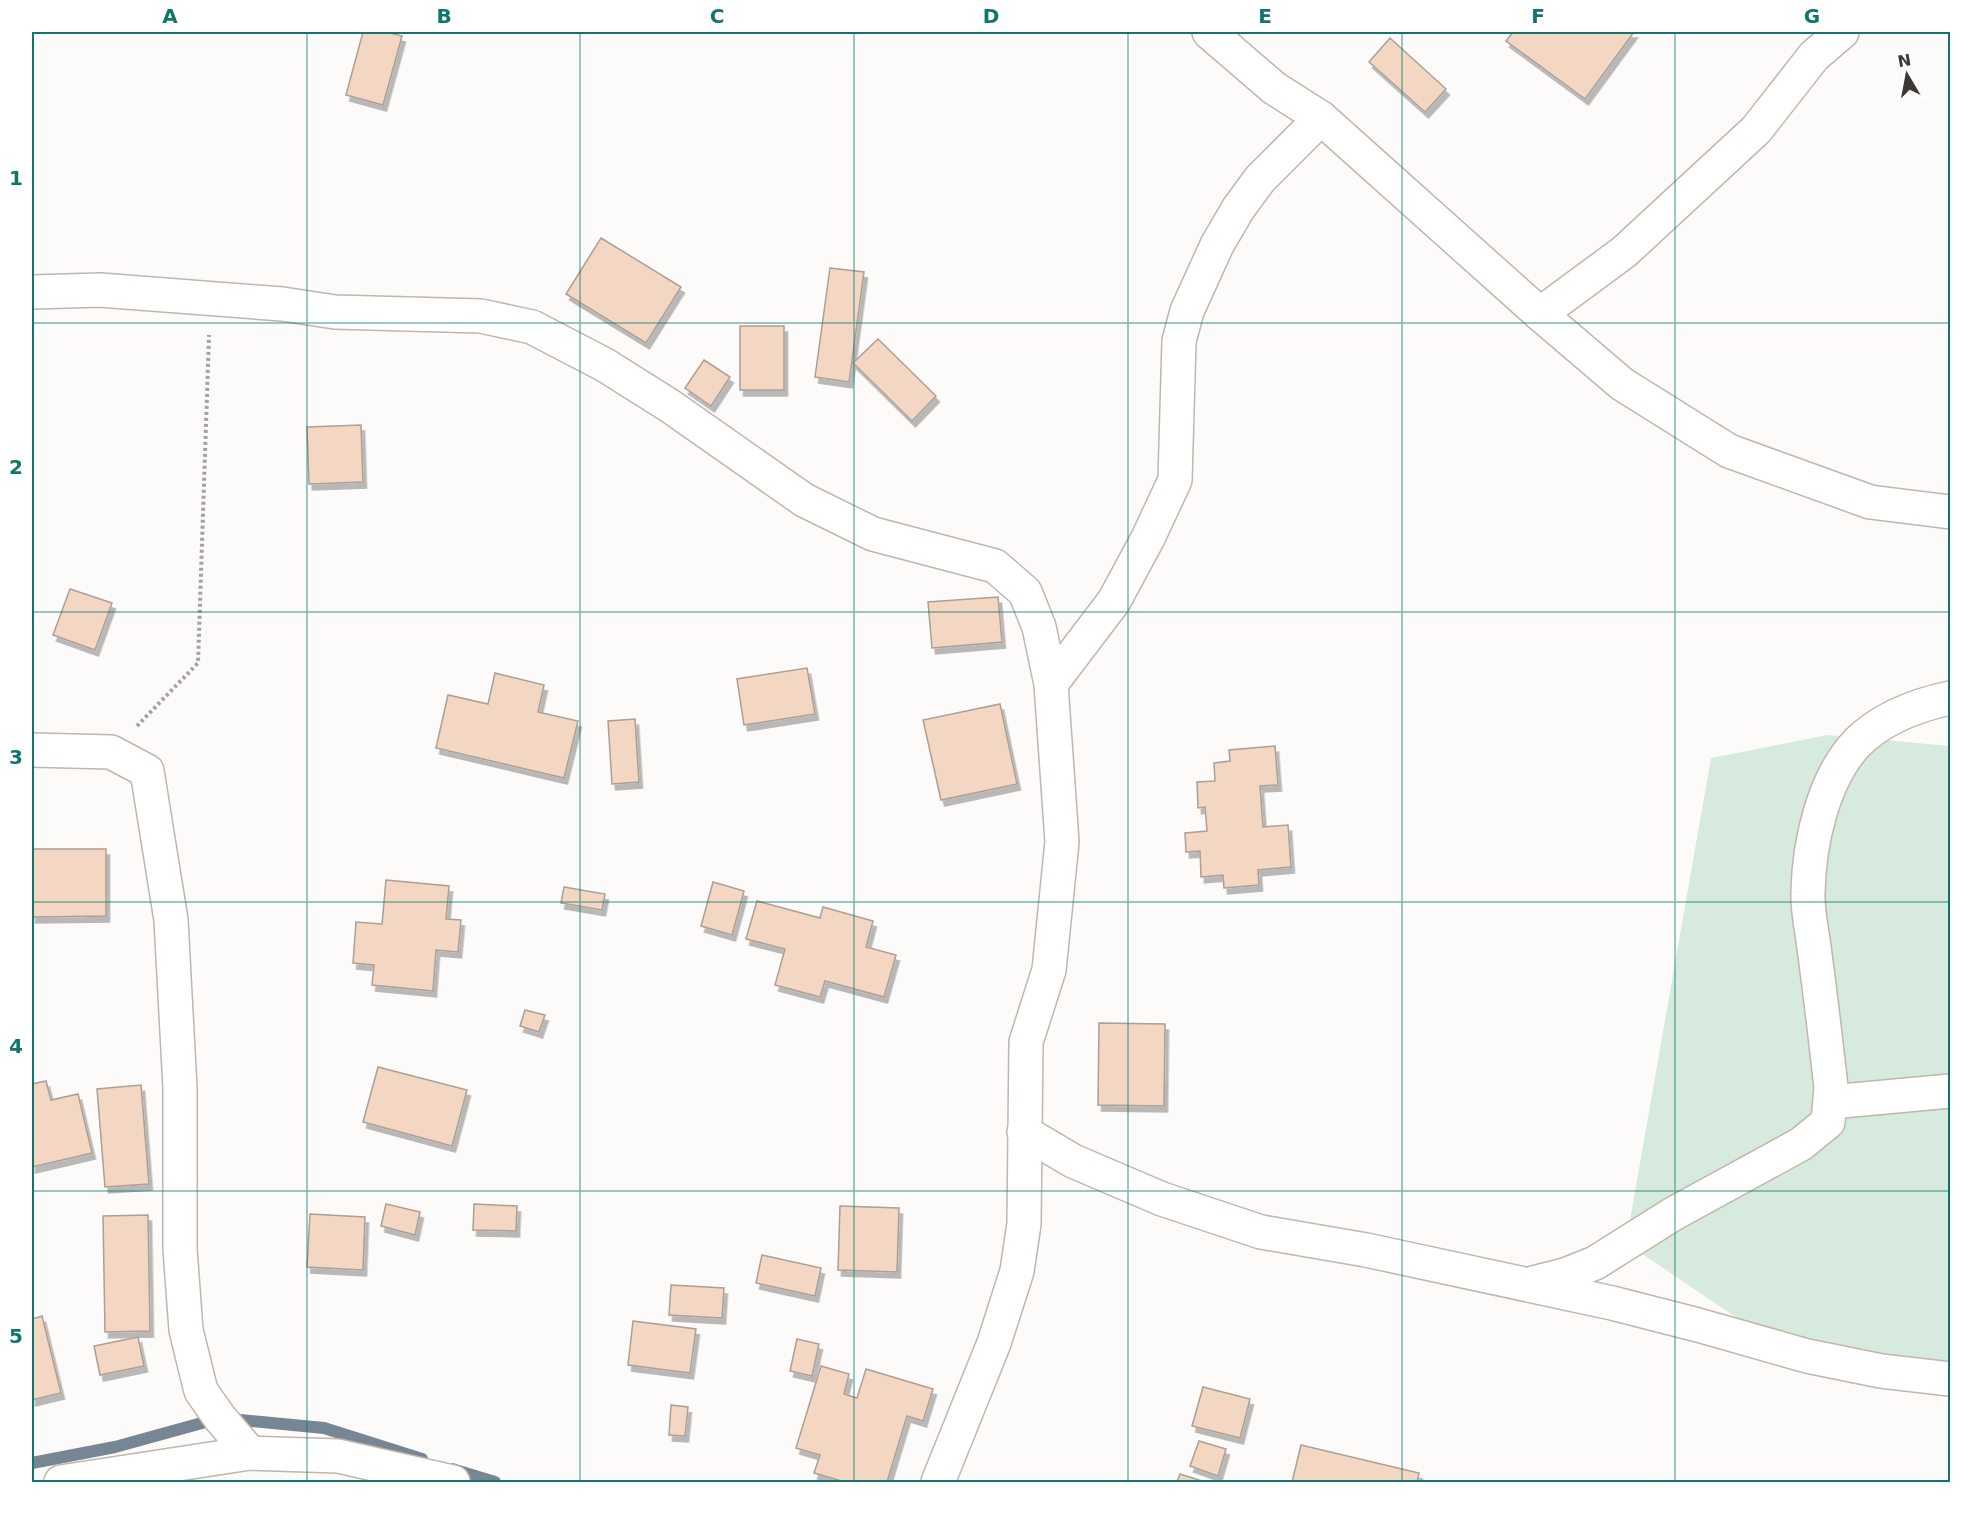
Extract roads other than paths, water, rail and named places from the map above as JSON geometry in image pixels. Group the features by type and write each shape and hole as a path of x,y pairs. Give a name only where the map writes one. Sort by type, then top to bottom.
{"street":[{"path":"1209,32 1274,88 1321,118 1540,314 1622,384 1729,451 1870,502 1950,512"},
{"path":"1540,314 1624,252 1756,130 1814,56 1842,32"},
{"path":"1051,684 1114,601 1148,538 1175,480 1179,340 1186,311 1217,245 1260,179 1321,118"},
{"path":"32,292 100,290 282,304 335,312 481,316 532,327 624,376 804,500 873,534 996,566 1025,592 1039,627 1051,684 1062,842 1049,970 1026,1042 1024,1224 1017,1271 994,1343 938,1482"},
{"path":"1525,1285 1566,1275 1595,1263 1673,1214 1801,1144 1828,1122 1831,1102 1830,1076 1807,893 1816,822 1845,759 1858,742 1888,720 1908,710 1950,698"},
{"path":"32,750 111,752 147,771 171,920 180,1088 180,1249 186,1330 201,1391 220,1418 250,1453"},
{"path":"1831,1102 1950,1091"},
{"path":"1024,1132 1073,1161 1162,1199 1261,1232 1366,1250 1633,1308 1807,1356 1881,1371 1950,1379"},
{"path":"61,1482 250,1453 338,1456 453,1482"}],"waterway":[{"path":"32,1463 115,1447 220,1418 324,1428 422,1459"},
{"path":"452,1469 495,1482"}]}
